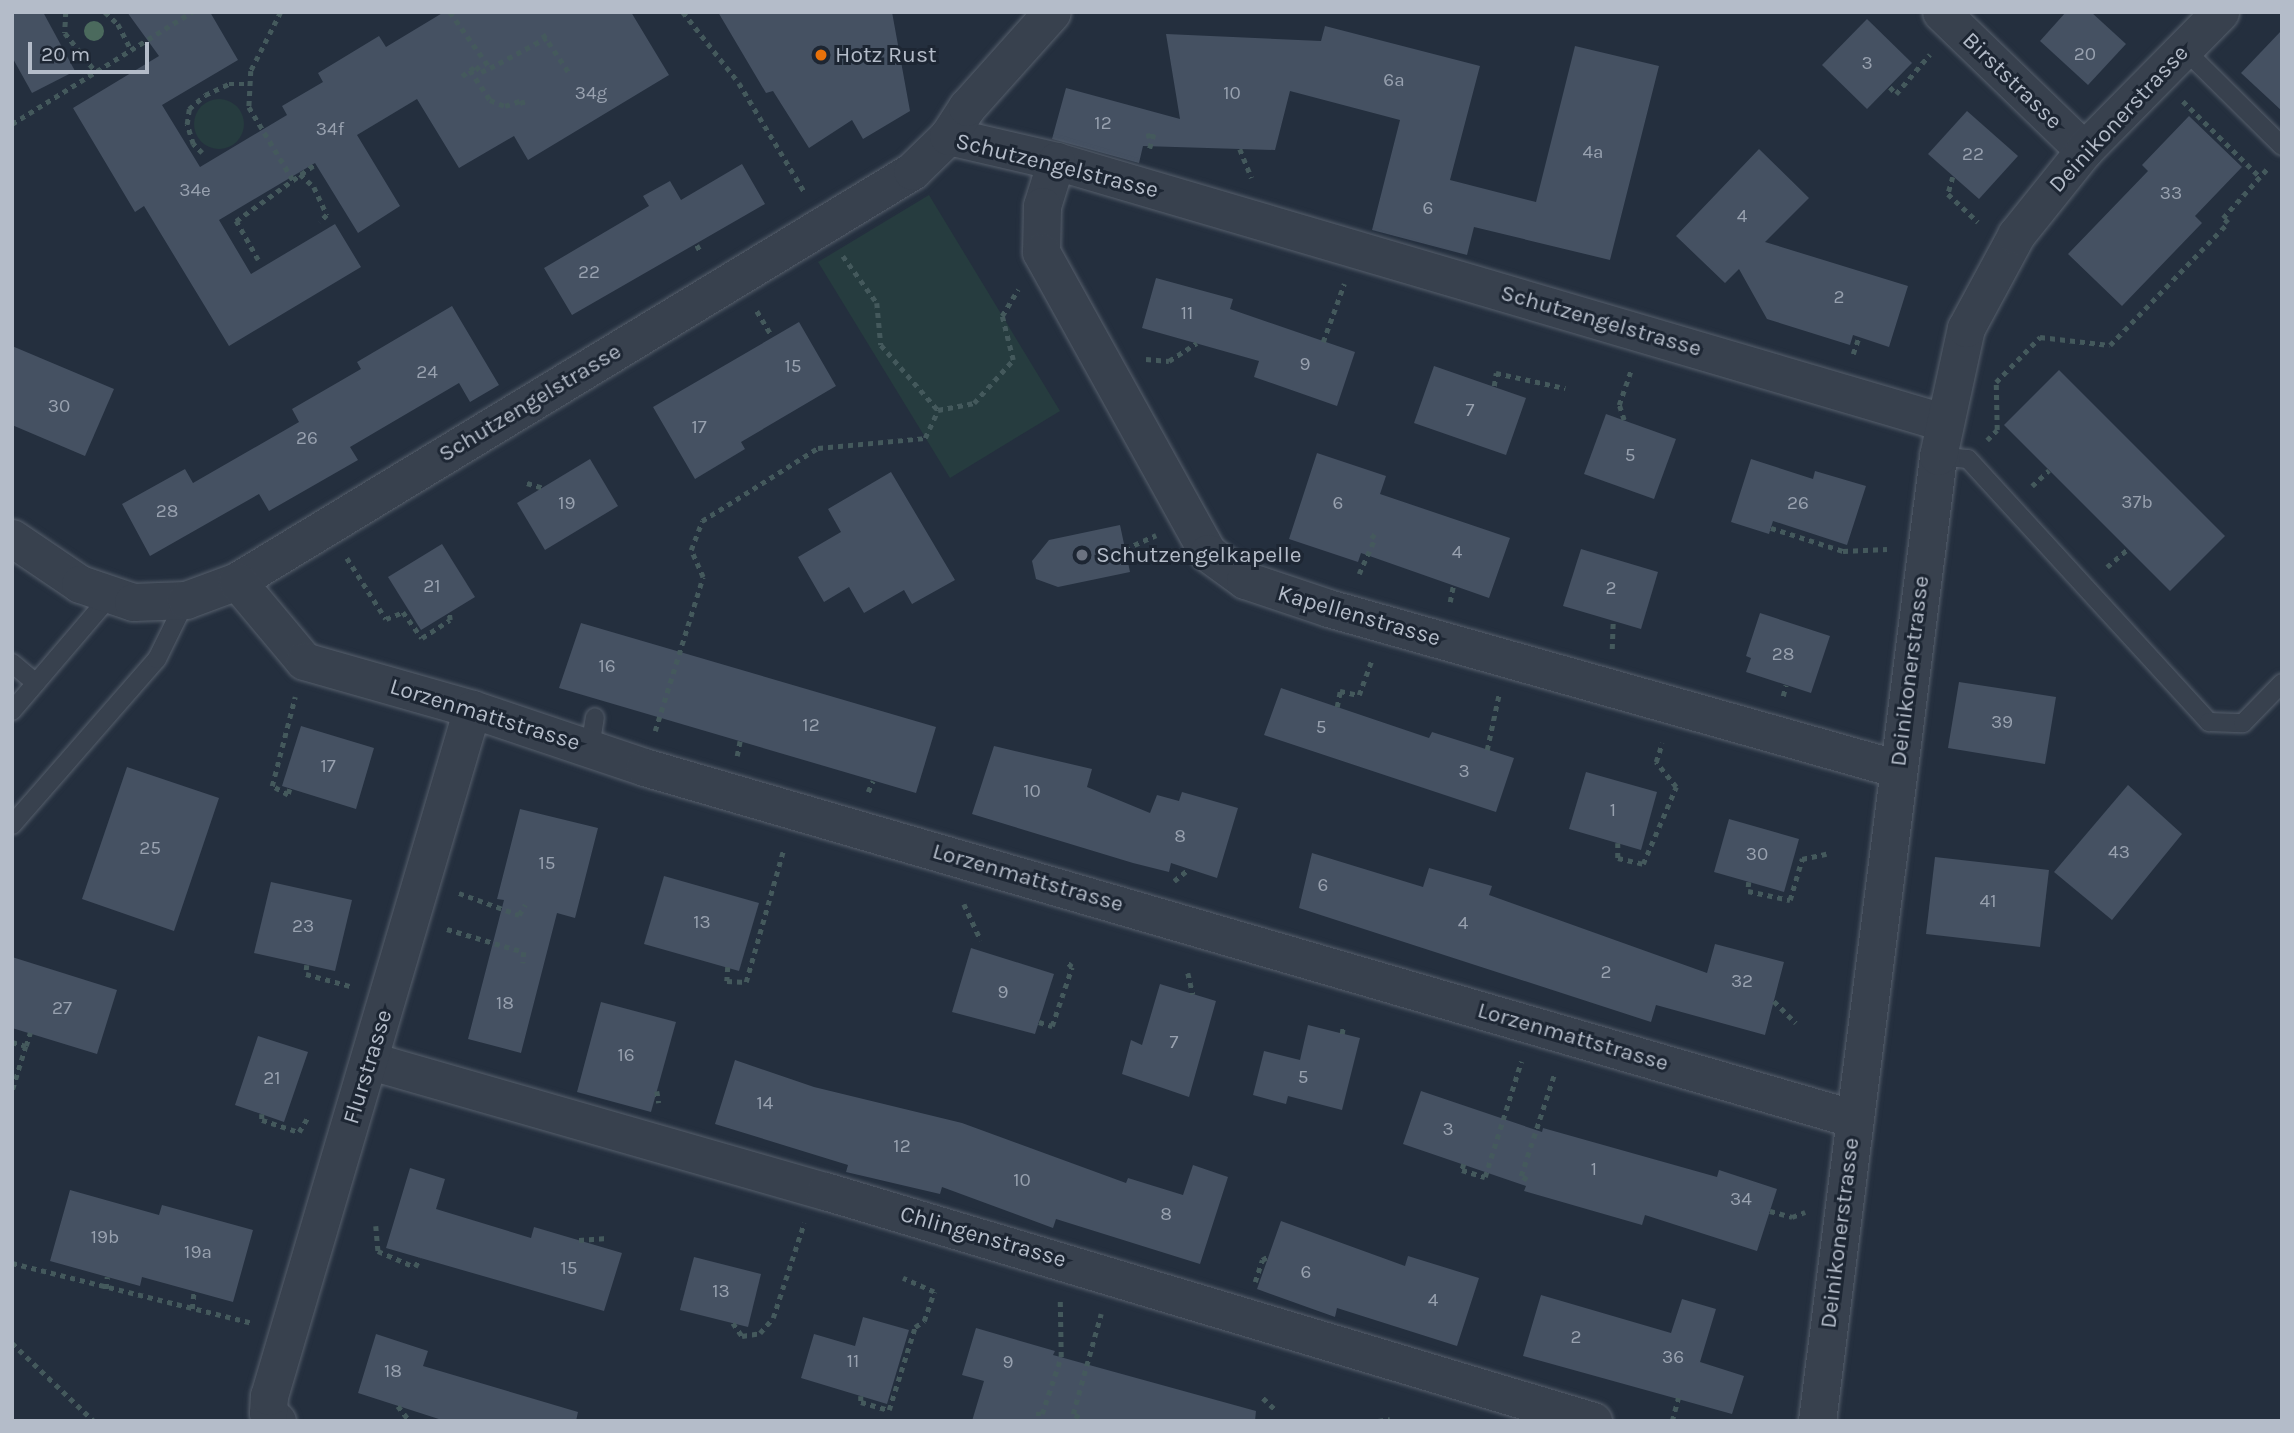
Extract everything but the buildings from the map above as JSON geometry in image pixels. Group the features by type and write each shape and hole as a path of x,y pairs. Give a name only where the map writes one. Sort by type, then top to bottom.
{"street":[{"path":"948,136 967,107 1052,12"},
{"name":"Deinikonerstrasse","path":"1817,1421 1898,769 1966,328 2016,235 2084,150 2220,12"},
{"name":"Birststrasse","path":"1948,18 2084,150"},
{"name":"Schutzengelstrasse","path":"12,538 80,584 133,602 186,600 237,581 912,171 948,136 1056,161 1950,445"},
{"name":"Kapellenstrasse","path":"1056,161 1042,206 1041,252 1208,553 1245,580 1316,605 1898,769"},
{"name":"Lorzenmattstrasse","path":"237,581 304,661 472,709 592,733 1854,1119"},
{"name":"Flurstrasse","path":"277,1421 268,1413 269,1396 371,1061 472,709"},
{"name":"Chlingenstrasse","path":"371,1061 825,1191 1593,1421"}],"lane":[{"path":"2183,49 2278,153"},
{"path":"1950,445 2209,722 2243,723 2282,683"},
{"path":"12,711 111,595"},
{"path":"12,825 157,659 186,600"},
{"path":"12,663 36,683"}],"path":[{"path":"66,12 65,33 96,72"},
{"path":"104,12 118,24 131,50"},
{"path":"12,124 192,12"},
{"path":"281,12 251,71 249,107 293,180"},
{"path":"450,12 490,68"},
{"path":"683,12 739,83 806,193"},
{"path":"1890,87 1896,94 1948,18"},
{"path":"476,66 481,72 545,36 570,74"},
{"path":"462,76 485,60"},
{"path":"470,71 489,100 505,106 522,100 524,106"},
{"path":"2157,76 2260,177"},
{"path":"202,153 190,134 189,109 205,95 229,84 251,84"},
{"path":"1146,136 1154,134"},
{"path":"1240,149 1258,191"},
{"path":"1950,445 1997,430 1996,382 2040,337 2110,345 2228,223 2222,218 2278,153"},
{"path":"258,260 236,221 314,165"},
{"path":"300,174 314,187 327,215 320,222"},
{"path":"1953,177 1948,194 1986,230"},
{"path":"838,249 877,303 881,345 938,410"},
{"path":"1323,342 1345,279"},
{"path":"753,306 772,336"},
{"path":"938,410 974,403 1013,360 1002,316"},
{"path":"1845,351 1854,354 1859,337"},
{"path":"1136,358 1169,361 1197,343"},
{"path":"1625,420 1619,405 1632,366"},
{"path":"1494,386 1496,373 1564,388"},
{"path":"651,742 703,577 691,550 702,522 818,448 925,438 938,410"},
{"path":"2038,480 2049,470"},
{"path":"527,483 543,488"},
{"path":"1771,527 1843,551 1895,549"},
{"path":"1125,549 1164,531"},
{"path":"1349,573 1361,574 1375,538 1368,533"},
{"path":"348,547 347,559 386,619 402,612 422,638 450,620 449,613"},
{"path":"2114,560 2128,549"},
{"path":"1611,662 1613,621"},
{"path":"1337,707 1340,691 1359,695 1375,652"},
{"path":"290,789 288,795 272,786 299,683"},
{"path":"1488,750 1500,689"},
{"path":"1618,843 1618,858 1643,864 1676,787 1656,762 1664,738"},
{"path":"870,788 873,781"},
{"path":"728,967 727,981 746,982 786,840"},
{"path":"1749,882 1748,891 1790,900 1802,859 1826,854"},
{"path":"1173,881 1189,869"},
{"path":"473,899 519,915 525,905"},
{"path":"964,904 981,940"},
{"path":"432,925 524,952 523,964"},
{"path":"1039,1022 1052,1026 1072,967 1066,962"},
{"path":"307,965 306,974 352,987"},
{"path":"1188,973 1193,994"},
{"path":"1774,1001 1796,1023"},
{"path":"1342,1034 1343,1027"},
{"path":"12,1092 30,1033"},
{"path":"12,1042 26,1046"},
{"path":"1464,1164 1462,1170 1485,1177 1526,1048"},
{"path":"1527,1180 1521,1176 1559,1057"},
{"path":"262,1114 262,1120 299,1132 310,1114"},
{"path":"1770,1211 1792,1217 1799,1212"},
{"path":"733,1323 742,1336 760,1334 773,1318 807,1214"},
{"path":"376,1226 378,1251 415,1268 420,1258"},
{"path":"579,1240 607,1238"},
{"path":"1253,1289 1262,1260 1269,1256"},
{"path":"12,1263 106,1289 257,1324"},
{"path":"106,1289 107,1277"},
{"path":"861,1396 861,1402 889,1410 915,1327 924,1321 934,1292 903,1278"},
{"path":"1036,1413 1042,1414 1061,1357 1060,1290"},
{"path":"192,1309 194,1291"},
{"path":"1079,1418 1073,1414 1105,1304"},
{"path":"12,1343 94,1421"},
{"path":"1263,1398 1276,1410"},
{"path":"1672,1421 1678,1398"},
{"path":"398,1406 409,1420"},
{"path":"1378,1421 1390,1419"}],"green space":[{"path":"219,99 236,107 244,124 236,141 219,149 202,141 194,124 202,107"},
{"path":"929,195 1060,411 950,478 818,262"}],"place":[{"name":"Hotz Rust","path":"821,55"},
{"name":"Schutzengelkapelle","path":"1082,555"}]}
